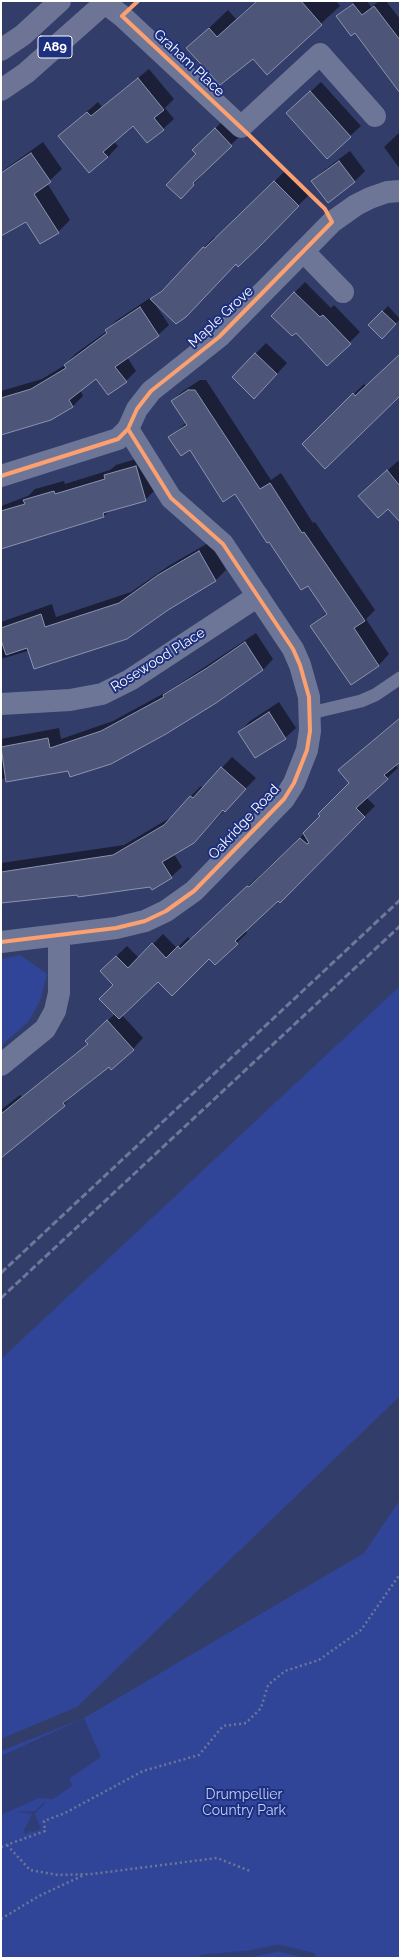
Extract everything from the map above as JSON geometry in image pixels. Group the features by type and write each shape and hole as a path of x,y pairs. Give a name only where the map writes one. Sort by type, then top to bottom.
{"main road":[{"name":"A89","path":"1,50 23,35 60,1"},
{"name":"A89","path":"1,90 26,73 106,2"}],"street":[{"name":"Graham Place","path":"106,2 241,127 320,54 375,116"},
{"name":"Maple Grove","path":"128,429 137,409 151,391 219,337 332,222 356,205 387,192 400,191"},
{"path":"304,252 343,292"},
{"path":"1,476 118,439 128,429"},
{"name":"Oakridge Road","path":"1,942 116,928 144,921 166,911 194,891 284,799 296,778 307,750 311,713 309,697 300,664 293,650 223,544 171,498 128,429"},
{"name":"Rosewood Place","path":"1,704 86,698 116,688 258,596"},
{"path":"1,1065 45,1029 55,1011 59,993 60,936"}],"lane":[{"path":"311,713 361,701 375,695 400,678"}],"path":[{"path":"1,1847 45,1831 44,1821 65,1813 143,1771 199,1755 223,1726 246,1723 261,1708 268,1685 285,1671 319,1660 361,1630 400,1574"},
{"path":"7,1845 30,1870 58,1875 86,1874 217,1858 250,1871"},
{"path":"1,1919 39,1896 86,1874"}],"green space":[{"path":"20,955 47,974 40,1001 29,1021 2,1045 1,959"},
{"path":"400,986 400,1396 77,1707 1,1739 1,1359"},
{"name":"Drumpellier Country Park","path":"400,1500 400,1958 1,1958 1,1751 84,1718 364,1553"}],"shaded area":[{"path":"84,1718 101,1757 70,1778 72,1786 53,1799 39,1798 1,1815 1,1756"},
{"path":"46,1800 35,1814 41,1829 33,1832 29,1831 25,1835 24,1830 32,1814 16,1812 35,1811"}],"building":[{"path":"257,1 301,1 322,25 267,75 253,59 220,85 186,48 209,28 217,37"},
{"path":"353,4 362,15 374,6 400,40 400,93 355,33 351,36 336,16"},
{"path":"138,78 164,110 154,118 164,130 147,143 133,126 103,152 108,157 89,173 58,136 87,112 91,116"},
{"path":"310,91 351,137 327,159 286,113"},
{"path":"215,128 232,146 193,183 194,185 181,199 166,185 196,154 192,150"},
{"path":"31,153 51,182 34,194 59,233 40,244 26,222 1,236 1,173"},
{"path":"339,161 355,182 328,203 311,181"},
{"path":"274,181 299,206 238,267 236,264 186,317 176,324 150,299 162,291 203,247 205,248"},
{"path":"294,292 320,317 323,315 351,344 327,366 296,333 292,336 271,316"},
{"path":"140,307 159,336 115,367 127,382 108,395 96,379 69,400 73,407 51,420 1,435 1,398 31,389 66,368 64,365 107,333 105,330"},
{"path":"382,311 396,324 382,339 368,325"},
{"path":"255,353 277,374 254,399 232,377"},
{"path":"400,354 400,396 325,469 302,444 353,393 355,396"},
{"path":"188,390 195,390 260,489 270,483 302,533 304,532 365,621 354,628 379,666 351,685 310,626 327,614 308,586 301,590 269,542 267,543 235,494 223,502 190,450 181,456 168,437 187,425 171,401"},
{"path":"136,466 146,501 103,513 104,517 1,549 1,511 25,504 23,500 54,491 55,494 105,479 104,475"},
{"path":"387,470 400,486 400,522 388,509 378,518 358,496"},
{"path":"199,551 216,581 168,610 127,639 34,669 27,648 6,655 1,640 1,628 41,614 45,627 119,603 158,575"},
{"path":"245,642 263,670 216,703 166,734 111,764 70,777 68,771 6,782 1,747 48,738 50,748 101,731 164,697 163,695 207,668"},
{"path":"269,712 286,739 255,758 238,732"},
{"path":"400,718 400,762 384,775 388,779 356,808 365,817 280,903 278,901 235,941 238,944 215,965 209,959 172,996 158,982 119,1019 99,999 113,985 100,971 116,956 128,968 152,943 166,958 178,946 180,949 247,886 249,887 300,838 307,844 309,843 303,833 320,816 318,814 349,783 338,770"},
{"path":"221,767 246,789 225,812 223,810 194,843 162,862 172,878 152,890 150,887 78,897 77,895 1,903 1,872 113,855 164,825 190,796 193,798"},
{"path":"107,1020 134,1050 111,1070 109,1067 63,1103 65,1106 1,1158 1,1114 88,1044 85,1041"}],"waterway":[{"path":"203,1958 249,1954 278,1948 312,1956"}],"railway":[{"path":"1,1273 400,900"},
{"path":"1,1298 400,926"}],"cycle path":[{"path":"1,476 118,439 128,429 137,409 151,391 219,337 332,222 325,209 250,136 122,16 138,1"},
{"path":"1,942 116,928 145,921 166,911 194,891 284,799 294,783 307,750 310,731 309,697 300,665 293,649 223,544 171,498 128,429"}]}
